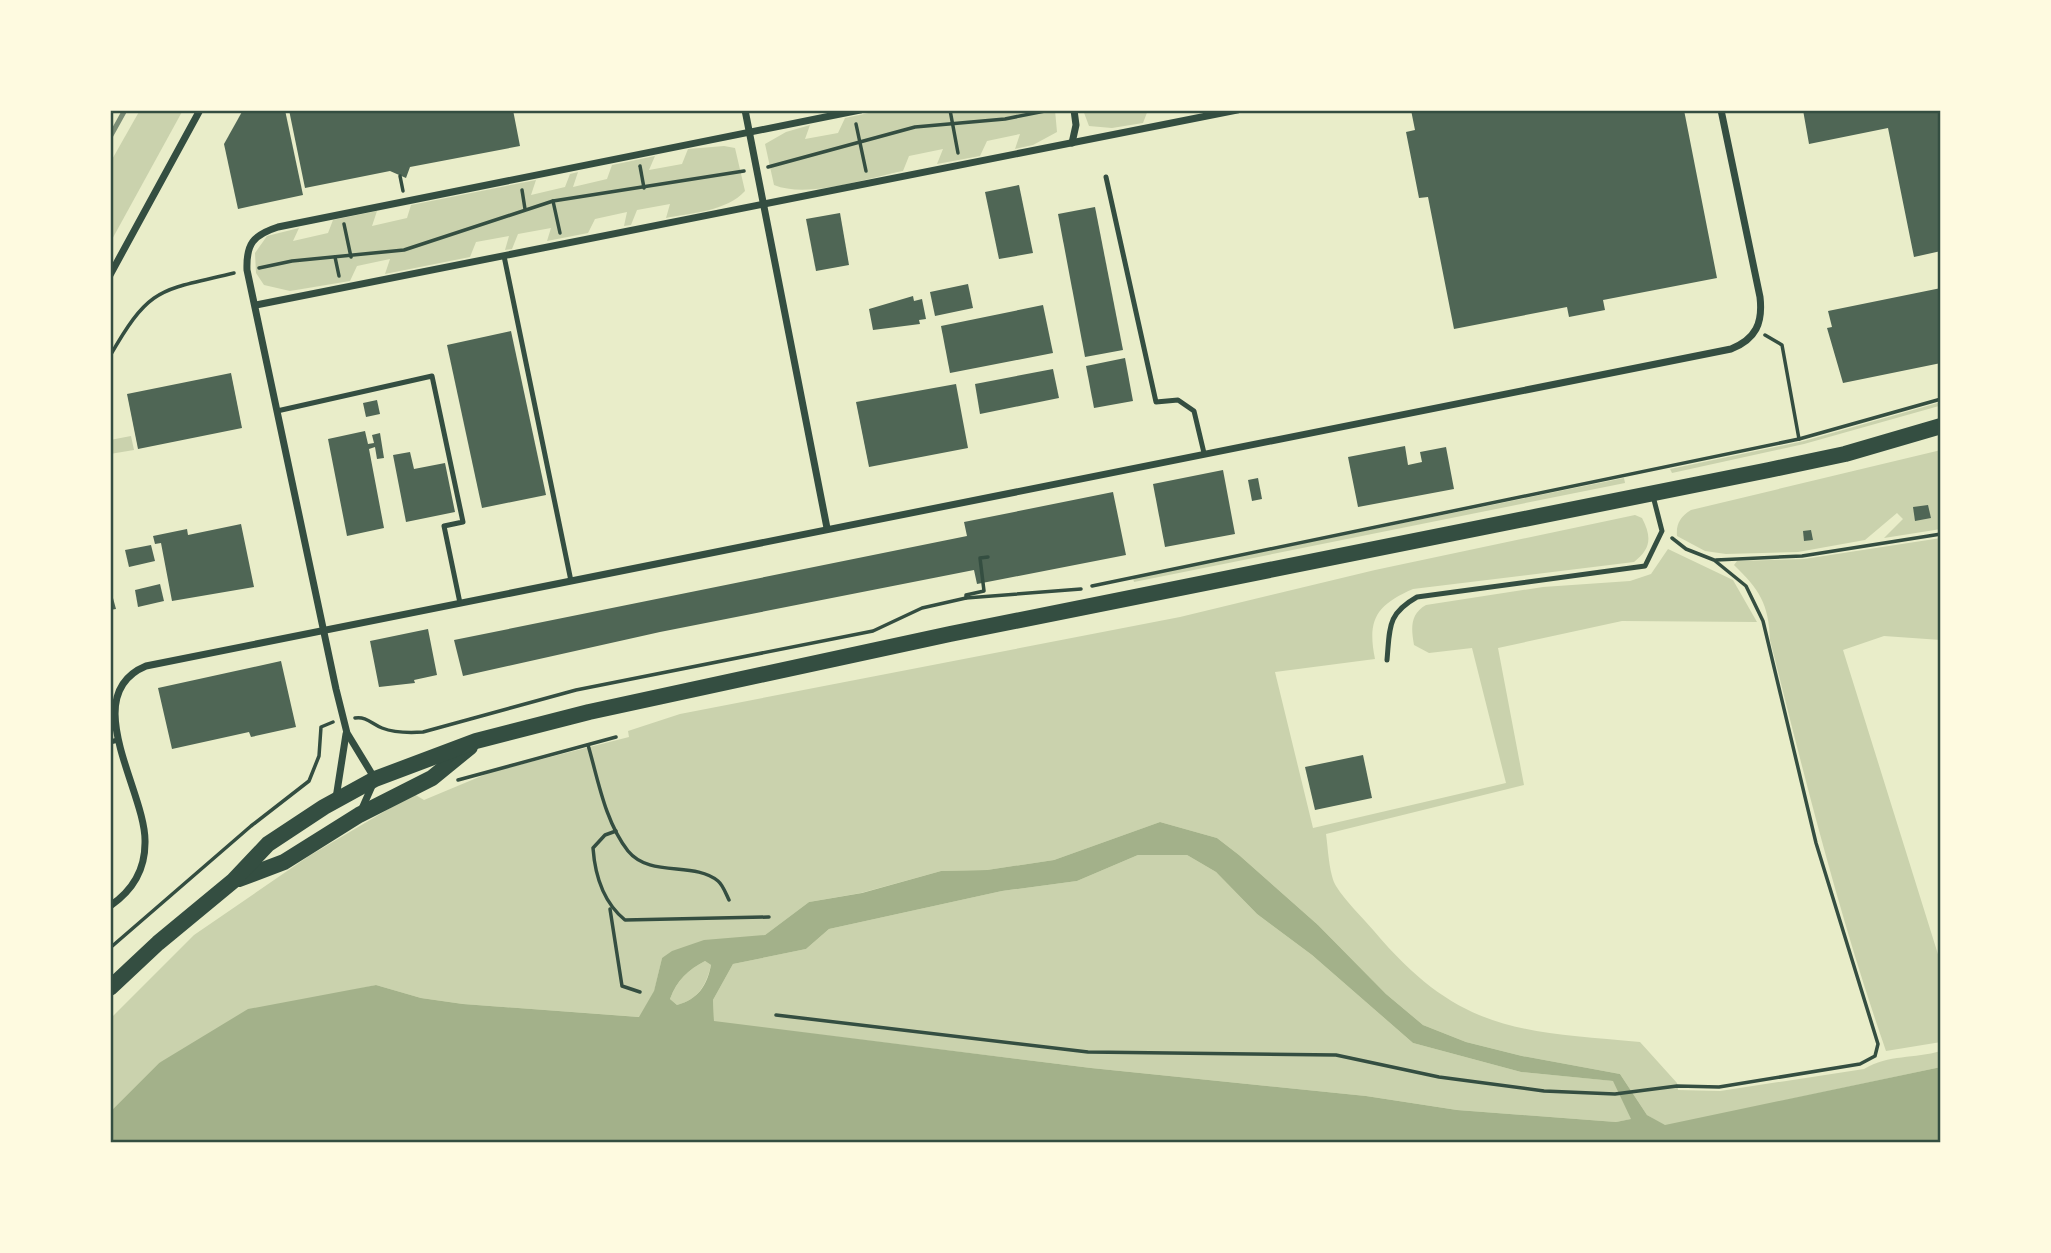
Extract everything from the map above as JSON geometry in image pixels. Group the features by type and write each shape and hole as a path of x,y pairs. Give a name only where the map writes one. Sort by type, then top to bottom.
{"main road":[{"path":"110,988 158,943 233,881 268,844 336,800 375,779 422,759 476,741 589,712 950,634 1844,454 1941,426"},
{"path":"233,881 284,862 359,815 432,778 476,741"}],"street":[{"path":"110,275 201,110"},
{"path":"745,110 827,528"},
{"path":"1072,143 1076,125 1074,110"},
{"path":"256,305 1237,110"},
{"path":"110,906 127,894 141,871 146,841 114,741 116,695 130,672 169,660 1731,349 1747,343 1757,331 1762,314 1721,110"},
{"path":"359,815 375,779 347,733 323,630 247,270 247,253 251,241 262,232 301,222 857,111"},
{"path":"336,800 347,733"}],"lane":[{"path":"1106,177 1156,402 1178,400 1194,411 1204,453"},
{"path":"504,256 571,581"},
{"path":"277,411 432,376 463,522 444,526 460,603"},
{"path":"1387,660 1391,624 1398,608 1417,597 1645,566 1662,531 1652,493"}],"path":[{"path":"950,110 959,165"},
{"path":"110,356 132,317 150,298 171,288 292,261 404,250 553,201 756,169 860,144 915,127 1005,119 1050,110"},
{"path":"857,111 868,184"},
{"path":"638,155 644,188"},
{"path":"520,178 525,209"},
{"path":"553,201 562,245"},
{"path":"342,214 351,257"},
{"path":"335,257 341,288"},
{"path":"1757,331 1782,345 1799,439"},
{"path":"776,1015 1087,1052 1336,1055 1439,1077 1518,1088 1615,1094 1640,1090 1718,1087 1860,1064 1875,1056 1878,1044 1816,843 1763,621 1746,586 1714,560 1685,549 1662,531"},
{"path":"1714,560 1802,556 1941,534"},
{"path":"966,598 966,595 984,591 980,558 988,557"},
{"path":"456,781 477,772 616,737"},
{"path":"588,745 616,831 629,853 664,870 703,874 719,882 729,900"},
{"path":"616,831 605,835 593,848 595,869 610,907 622,986 640,992"},
{"path":"610,907 625,920 769,917"}],"shaded area":[{"path":"140,110 183,110 110,243 110,163"},
{"path":"883,110 1055,110 1057,132 1033,145 1015,149 1020,134 987,141 980,156 937,164 943,149 909,156 903,171 838,186 803,190 774,185 765,144 786,132 810,125 805,139 838,133 845,118"},
{"path":"1083,110 1148,110 1143,123 1112,128 1089,126"},
{"path":"724,146 735,148 745,191 729,203 708,210 666,218 670,204 637,210 631,225 624,226 627,212 595,219 588,233 547,241 551,228 518,234 512,249 505,250 509,236 476,242 470,257 385,274 390,259 357,266 350,281 290,291 264,285 256,273 255,253 267,236 299,228 293,241 328,233 333,220 377,211 372,226 407,218 411,205 536,180 531,195 565,187 570,174 578,172 573,187 607,179 612,165 655,156 649,170 682,164 688,149"},
{"path":"1941,402 1939,406 1804,444 1672,473 1670,469 1804,441"},
{"path":"131,436 134,450 110,454 110,440"},
{"path":"1941,450 1941,529 1884,538 1903,519 1897,513 1865,540 1798,552 1726,554 1705,551 1677,536 1680,521 1691,510"},
{"path":"1624,478 1625,483 1134,582 1133,578"},
{"path":"1635,515 1642,518 1648,542 1644,552 1634,562 1413,589 1390,601 1377,615 1372,634 1375,659 1275,672 1313,828 1506,783 1472,648 1429,653 1414,645 1414,617 1426,605 1543,587 1630,581 1651,574 1668,549 1733,580 1757,622 1622,621 1498,648 1524,785 1326,834 1330,868 1336,886 1349,904 1405,964 1434,989 1463,1008 1525,1029 1640,1042 1677,1083 1678,1090 1720,1091 1864,1069 1883,1061 1941,1051 1941,1067 1665,1126 1647,1115 1620,1074 1522,1056 1466,1042 1423,1025 1386,994 1318,925 1217,838 1160,822 1054,860 987,870 941,871 861,893 809,902 765,935 662,958 654,992 640,1017 463,1004 421,998 376,985 322,997 159,1063 110,1112 110,1019 194,935 309,856 414,794 424,800 491,772 629,737 628,731 680,714 1180,617 1375,570"},
{"path":"1941,538 1941,640 1884,636 1843,650 1941,964 1941,1042 1886,1051 1823,847 1770,640 1765,607 1756,590 1734,565 1737,561 1804,559"},
{"path":"1160,822 1217,838 1318,925 1386,994 1423,1025 1466,1042 1522,1056 1620,1074 1647,1115 1665,1125 1941,1067 1941,1143 110,1143 110,1112 159,1063 248,1009 376,985 421,998 463,1004 639,1017 654,991 662,958 672,951 704,940 765,935 809,902 862,893 941,871 987,870 1054,860","holes":["1138,855 1187,855 1216,872 1257,914 1312,955 1413,1043 1521,1072 1613,1081 1631,1119 1616,1122 1457,1110 1366,1096 1091,1068 714,1021 713,1000 733,964 806,949 829,929 1002,891 1077,881","705,961 711,965 704,985 691,999 677,1005 670,999 676,986 688,972"]},
{"path":"1138,855 1187,855 1216,872 1257,914 1312,955 1413,1043 1521,1072 1614,1081 1632,1119 1616,1122 1457,1110 1366,1096 1091,1068 714,1022 713,1000 733,964 806,949 829,929 1002,891 1077,881"},
{"path":"705,961 711,965 704,985 696,995 677,1005 670,999 676,986 688,972"}],"building":[{"path":"243,110 285,110 303,195 238,209 224,144"},
{"path":"289,110 513,110 520,146 410,167 406,178 390,171 305,188"},
{"path":"1411,110 1684,110 1717,278 1603,300 1605,310 1569,317 1567,307 1454,329 1428,197 1419,198 1406,132 1415,130"},
{"path":"1803,110 1941,110 1941,251 1914,257 1888,128 1809,144"},
{"path":"1019,185 1033,253 999,259 985,192"},
{"path":"1095,207 1123,350 1085,357 1058,214"},
{"path":"840,213 849,265 816,271 806,219"},
{"path":"968,284 973,308 935,316 930,292"},
{"path":"1941,288 1941,363 1843,383 1827,328 1832,327 1828,311"},
{"path":"913,296 914,301 922,299 926,319 919,320 920,324 873,330 869,309"},
{"path":"1043,305 1053,353 950,373 941,326"},
{"path":"511,331 546,495 482,508 447,345"},
{"path":"1125,358 1133,401 1094,408 1086,366"},
{"path":"1053,369 1059,398 980,414 975,384"},
{"path":"231,373 242,428 138,449 127,394"},
{"path":"956,384 968,448 869,467 856,402"},
{"path":"377,400 380,414 366,417 363,403"},
{"path":"365,431 368,444 374,443 372,435 380,433 384,458 377,459 375,447 369,449 384,528 347,536 328,439"},
{"path":"1405,446 1408,465 1422,462 1420,452 1446,447 1454,489 1358,507 1348,457"},
{"path":"410,452 414,469 445,463 455,512 406,522 393,455"},
{"path":"1223,470 1235,534 1165,547 1153,484"},
{"path":"1258,478 1262,499 1252,501 1248,480"},
{"path":"1113,492 1126,555 977,584 974,570 660,632 463,676 454,640 967,536 964,522"},
{"path":"1928,505 1931,518 1915,521 1913,507"},
{"path":"241,524 254,587 172,601 161,543 155,544 153,536 187,529 188,535"},
{"path":"1811,530 1813,540 1804,541 1803,531"},
{"path":"151,545 155,561 129,567 125,550"},
{"path":"160,584 164,601 138,607 135,590"},
{"path":"110,587 116,609 110,610"},
{"path":"428,629 437,675 414,680 415,683 379,687 370,641"},
{"path":"281,661 296,727 251,737 249,732 172,749 158,688"},
{"path":"1363,755 1372,798 1315,810 1305,767"}],"railway":[{"path":"110,137 125,110"}]}
